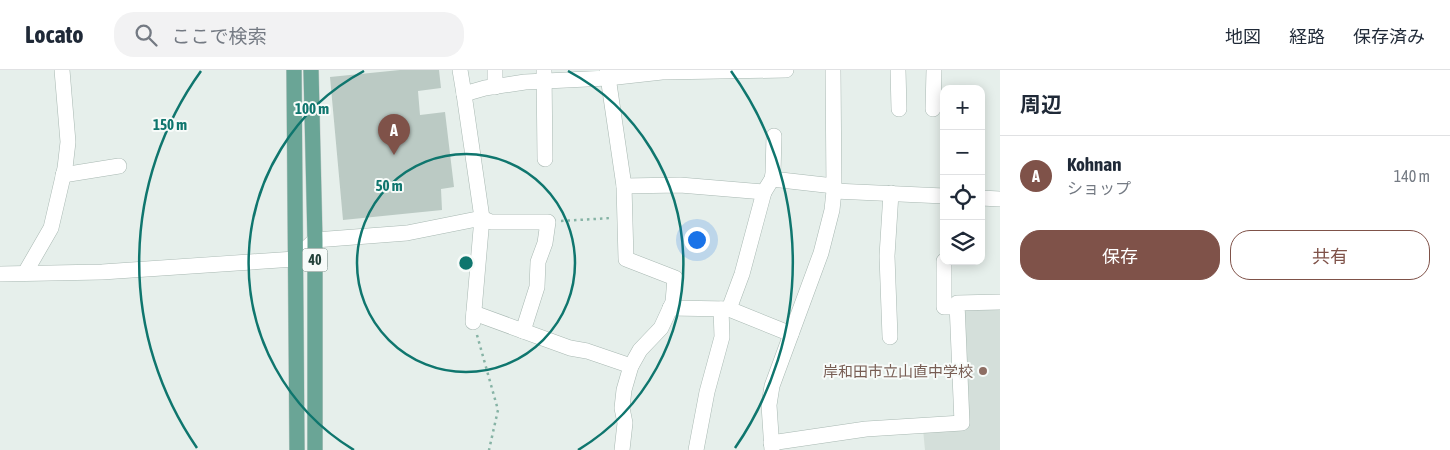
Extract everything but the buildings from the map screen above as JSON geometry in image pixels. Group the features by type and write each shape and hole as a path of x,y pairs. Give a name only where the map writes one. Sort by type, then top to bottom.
{"main road":[{"name":"40","path":"294,70 297,450"},
{"name":"40","path":"311,70 316,240 315,450"}],"street":[{"path":"25,273 51,228 64,175 68,142 62,70"},
{"path":"460,70 482,218 473,318 523,331 570,348 587,350 631,366"},
{"path":"495,70 495,87"},
{"path":"464,94 525,82 545,76 662,71 786,70"},
{"path":"833,70 834,188 832,210 821,253 772,386 768,405 771,447 866,429 962,423 957,303 1000,302"},
{"path":"898,70 899,109"},
{"path":"933,109 934,70"},
{"path":"608,74 624,186 626,259 675,278 673,302 661,328 640,350 631,366 624,390 622,408 625,423 622,450"},
{"path":"545,76 545,160"},
{"path":"696,450 707,392 722,337 725,309 742,274 773,173 774,136"},
{"path":"64,175 119,166"},
{"path":"624,186 768,185 940,196"},
{"path":"890,337 887,256 891,194"},
{"path":"985,198 1000,199"},
{"path":"0,274 102,272 295,259 316,240 406,234 482,218 491,222 548,222 545,243 538,262 537,287 523,331"},
{"path":"944,265 944,307 957,307"},
{"path":"670,308 725,309 791,334"}],"path":[{"path":"548,222 625,217"},
{"path":"473,318 498,410 489,450"}],"shaded area":[{"name":"岸和田市立山直中学校","path":"1000,307 1000,450 925,450 923,429 969,426 961,316 967,309"}],"place":[{"name":"Kohnan","path":"394,155"},
{"name":"岸和田市立山直中学校","path":"983,371"}]}
